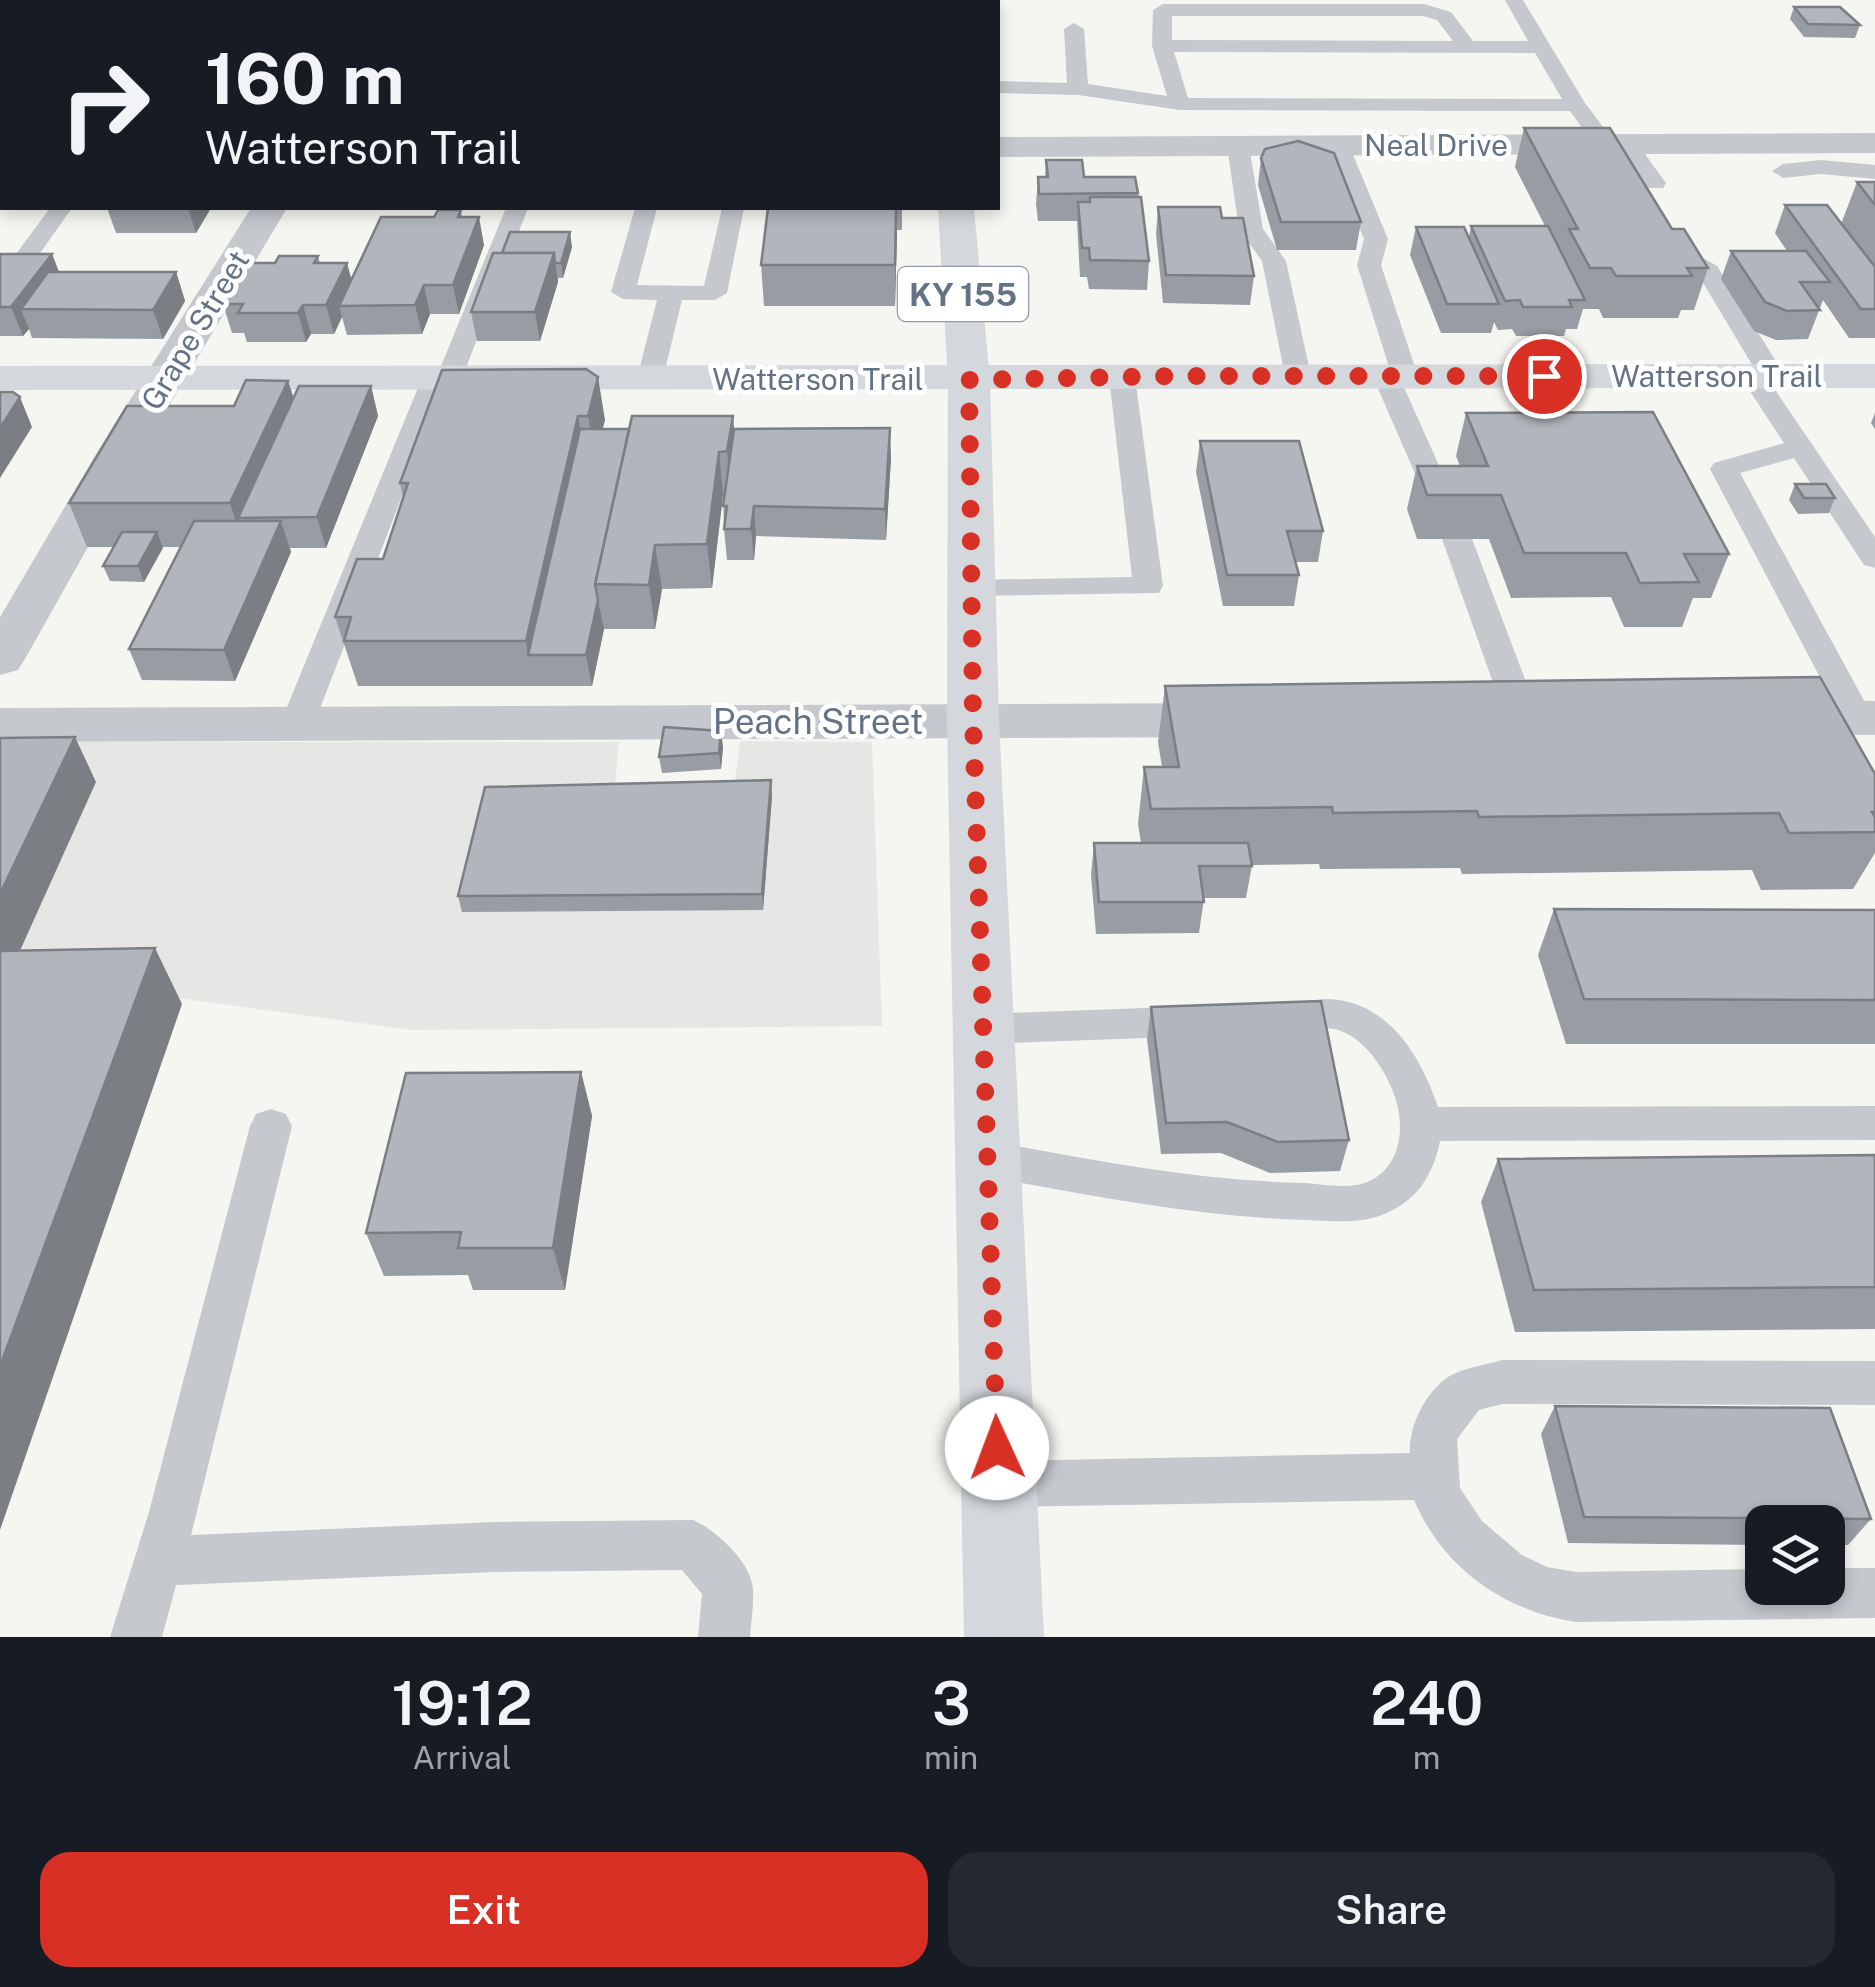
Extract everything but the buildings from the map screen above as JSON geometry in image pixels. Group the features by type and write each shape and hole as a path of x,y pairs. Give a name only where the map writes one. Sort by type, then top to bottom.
{"main road":[{"name":"KY 155","path":"956,210 969,380 973,720 1004,1637"},
{"name":"Watterson Trail","path":"0,378 969,380 1875,376"}],"street":[{"name":"Neal Drive","path":"1000,147 1615,144 1802,160 1875,143"},
{"name":"Grape Street","path":"0,659 121,449 268,210"},
{"path":"1722,718 1866,717"},
{"path":"1464,720 1577,719"},
{"name":"Peach Street","path":"0,725 1288,720"}],"lane":[{"path":"1514,0 1576,105 1655,183"},
{"path":"1180,104 1162,46 1163,10 1424,10 1444,16 1468,46"},
{"path":"1074,29 1078,89"},
{"path":"1162,46 1541,47"},
{"path":"1000,88 1078,89 1180,104 1576,105"},
{"path":"1338,145 1376,239 1369,265 1396,376 1444,509"},
{"path":"1238,146 1251,229 1274,262 1298,376"},
{"path":"1802,160 1875,172"},
{"path":"0,261 22,261 60,210"},
{"path":"297,724 516,210"},
{"path":"645,210 623,292 715,293 732,210"},
{"path":"1705,266 1800,448 1875,559"},
{"path":"650,378 671,293"},
{"path":"972,589 1148,586 1122,377"},
{"path":"1800,448 1724,469 1866,717"},
{"path":"1457,539 1523,720"},
{"path":"984,1030 1346,1016 1390,1045 1416,1090 1420,1144 1408,1178 1371,1201 1293,1202 1190,1193 988,1159"},
{"path":"1418,1124 1875,1123"},
{"path":"136,1637 270,1126"},
{"path":"1875,1382 1502,1382 1464,1393 1433,1432 1436,1495 1465,1538 1504,1573 1544,1592 1576,1596 1875,1592"},
{"path":"998,1484 1436,1476"},
{"path":"158,1561 495,1547 693,1546 728,1586 724,1637"}],"shaded area":[{"path":"740,741 872,742 882,1026 411,1030 185,999 0,1002 0,742 619,742 615,784 735,782"}],"route":[{"path":"997,1448 973,720 969,380 1544,376"}]}
